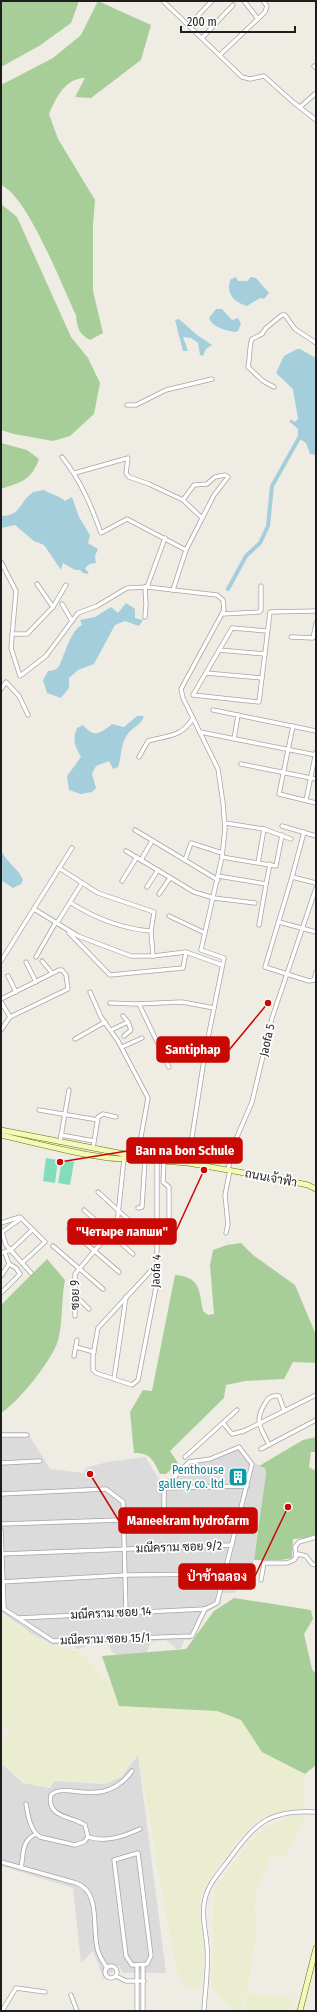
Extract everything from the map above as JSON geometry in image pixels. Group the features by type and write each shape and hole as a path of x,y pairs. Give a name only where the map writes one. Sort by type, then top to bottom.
{"main road":[{"name":"ถนนเจ้าฟ้า","path":"1,1130 124,1154 130,1158"},
{"name":"ถนนเจ้าฟ้า","path":"1,1134 93,1155 124,1159 130,1158 188,1163 308,1185 316,1190"},
{"path":"300,2011 316,1948"}],"street":[{"path":"163,1 242,77 250,79 264,76 316,120"},
{"path":"189,25 212,1"},
{"path":"244,1 258,19"},
{"path":"220,55 265,12 267,6 263,1"},
{"path":"202,38 233,5"},
{"path":"300,108 316,94"},
{"path":"274,387 263,381 248,367 251,359 250,353 252,339 262,334 266,328 282,315 285,316 299,332 316,343"},
{"path":"127,405 136,405 166,390 212,380"},
{"path":"62,457 75,473 88,497 101,533 127,519 186,550"},
{"path":"75,473 128,458 126,473 128,476 183,500 202,518"},
{"path":"173,590 186,550 214,495 228,477 221,474 207,484 194,485 183,500"},
{"path":"144,616 146,605 146,587 165,538"},
{"path":"1,562 16,590 11,648 20,676 46,656 78,613 96,606 127,588 146,587 216,594 223,600 224,610 181,689 183,698 218,769 224,803 225,823 218,878 201,950 224,958 214,1008 188,1163"},
{"path":"36,584 53,607"},
{"path":"12,634 27,634 53,607 66,585"},
{"path":"222,614 259,612 261,586"},
{"path":"62,604 72,621"},
{"path":"268,631 232,628 193,695 259,702 268,631 270,612 316,611"},
{"path":"291,637 313,638 316,623"},
{"path":"219,650 265,654"},
{"path":"206,673 262,678"},
{"path":"1,689 6,682 19,696 28,715"},
{"path":"213,710 316,731"},
{"path":"234,739 238,715"},
{"path":"139,757 148,741 179,733 189,725 193,718"},
{"path":"293,726 279,794 316,803"},
{"path":"200,732 288,750 316,754 306,800"},
{"path":"241,764 316,779"},
{"path":"225,823 264,829 291,839"},
{"path":"282,826 316,836"},
{"path":"258,863 264,829"},
{"path":"135,830 218,878 266,884"},
{"path":"304,832 265,967 309,981 314,980 316,972"},
{"path":"186,860 191,843 222,855 276,866 282,835"},
{"path":"141,860 152,841"},
{"path":"1,961 72,848"},
{"path":"126,850 194,892 214,898 254,903"},
{"path":"122,881 137,857"},
{"path":"258,925 270,864"},
{"path":"59,868 98,893 154,912 151,931 152,956"},
{"path":"147,887 158,870"},
{"path":"292,877 316,883"},
{"path":"159,894 170,878"},
{"path":"36,957 71,903 82,883"},
{"name":"Jaofa 5","path":"226,1233 228,1224 225,1195 233,1146 252,1102 272,1018 304,928 316,888"},
{"path":"71,903 85,912 134,930 151,931"},
{"path":"34,909 78,936 131,956 152,956 186,952 222,965"},
{"path":"169,916 205,933"},
{"path":"279,922 316,932"},
{"path":"64,928 110,974 183,968 186,952"},
{"path":"42,961 52,974"},
{"path":"26,962 36,982"},
{"path":"1,1030 10,1017 68,989 65,972 60,970 1,1001 10,1017"},
{"path":"8,976 16,992"},
{"path":"90,992 105,1022 122,1048 148,1098 137,1159"},
{"path":"110,1003 138,1004 182,1002 214,1008"},
{"path":"138,1004 170,1067"},
{"path":"123,1016 128,1022 131,1030 124,1036"},
{"path":"75,1039 105,1022"},
{"path":"111,1030 128,1022"},
{"path":"122,1048 142,1038"},
{"path":"60,1142 69,1090"},
{"path":"39,1110 98,1120"},
{"path":"93,1148 98,1117 103,1114 116,1117"},
{"path":"61,1135 94,1141"},
{"path":"80,1269 117,1224 124,1159"},
{"path":"138,1208 142,1207 145,1160"},
{"name":"Jaofa 4","path":"114,1380 132,1384 138,1380 157,1282 157,1161"},
{"path":"164,1161 163,1182 170,1187 168,1217"},
{"path":"98,1192 132,1222"},
{"path":"84,1210 133,1254"},
{"path":"1,1223 21,1218"},
{"path":"21,1218 45,1242 22,1263"},
{"path":"21,1218 2,1232 6,1245 31,1273"},
{"path":"69,1228 119,1272"},
{"path":"1,1293 20,1274 16,1268 9,1264 3,1253 11,1250 32,1230"},
{"path":"53,1246 103,1289"},
{"path":"1,1276 9,1264"},
{"path":"126,1297 114,1380 96,1373 93,1370 98,1328 126,1297 157,1264"},
{"name":"ซอย 9","path":"75,1316 75,1274 80,1269"},
{"path":"76,1296 89,1309"},
{"path":"74,1356 76,1340"},
{"path":"76,1347 94,1352"},
{"path":"223,1423 232,1434 244,1431 316,1395"},
{"path":"269,1445 259,1423 259,1415 268,1398 279,1396 284,1410"},
{"path":"185,1457 237,1410"},
{"path":"261,1449 316,1420"},
{"path":"1,1435 27,1435"},
{"path":"164,1517 164,1488 189,1462 210,1459 239,1447 252,1464 218,1603 205,1609"},
{"path":"1,1463 40,1461"},
{"path":"164,1488 246,1486"},
{"path":"1,1494 106,1489 123,1502 125,1519 126,1612"},
{"path":"1,1524 164,1517 239,1516"},
{"path":"1,1530 2,1608"},
{"path":"261,1580 263,1564 287,1563 294,1560 298,1542 316,1537"},
{"name":"มณีคราม ซอย 9/2","path":"1,1554 232,1546"},
{"path":"296,1556 305,1555 312,1564 316,1565"},
{"path":"2,1582 126,1575 225,1574"},
{"name":"มณีคราม ซอย 15/1","path":"2,1608 53,1641 192,1636 205,1609"},
{"name":"มณีคราม ซอย 14","path":"18,1618 205,1609"},
{"path":"88,1837 85,1825 58,1815 50,1800 51,1795 54,1792 64,1790 100,1793 117,1786 127,1779 132,1771"},
{"path":"26,1804 28,1816 36,1834 40,1837 75,1845 84,1842 88,1837"},
{"path":"204,2011 207,1947 203,1907 208,1887 247,1836 260,1823 278,1814 300,1811 316,1812"},
{"path":"88,1837 101,1840 110,1839 140,1829"},
{"path":"21,1868 25,1842 28,1838 36,1834"},
{"path":"138,1853 151,1956 149,1961 143,1965 137,1965 132,1965 126,1956 114,1860 138,1853"},
{"path":"1,1862 84,1886 88,1890 94,1914 98,1950 107,1968 105,1971 107,1976 111,1978 116,1976 126,1981 144,1981"},
{"path":"137,1965 137,2011"},
{"path":"143,1965 143,2011"},
{"path":"107,1968 113,1966 116,1968 116,1976"},
{"path":"2,2011 16,1988 45,1992"},
{"path":"71,1995 77,2011"}],"shaded area":[{"path":"1,1432 27,1432 50,1469 83,1473 86,1468 107,1462 145,1457 162,1484 189,1459 210,1457 240,1445 254,1463 265,1468 266,1473 251,1579 241,1578 238,1580 235,1593 222,1593 221,1604 207,1612 195,1637 190,1640 184,1640 181,1648 177,1649 166,1640 151,1642 146,1654 117,1655 112,1652 108,1642 87,1644 84,1648 76,1649 73,1643 52,1645 41,1638 38,1641 27,1630 1,1612"},
{"path":"138,1755 166,1973 123,1973 119,1966 104,1979 93,1951 81,1963 73,1888 1,1866 1,1763 23,1783 50,1788 54,1781 104,1784 121,1777"}],"green space":[{"path":"1,1 79,1 71,23 39,46 1,67"},
{"path":"98,1 151,25 141,60 91,98 75,97 85,78 72,81 62,90 49,114 58,139 95,200 93,225 93,291 103,333 90,340 79,330 76,315 33,223 11,192 1,185 1,85 53,58 81,35"},
{"path":"1,204 17,217 71,337 88,358 100,383 94,414 70,436 53,441 14,434 1,430"},
{"path":"1,443 27,450 39,459 32,472 24,480 1,489"},
{"path":"46,1158 58,1160 55,1183 43,1181"},
{"path":"62,1160 74,1162 70,1185 58,1183"},
{"path":"241,1243 253,1255 295,1285 316,1335 316,1363 293,1362 284,1379 245,1381 226,1385 224,1398 170,1451 178,1463 166,1474 160,1474 151,1458 144,1454 134,1453 130,1412 143,1390 152,1391 175,1275 183,1276 194,1281 199,1290 203,1311 208,1315 214,1314 210,1265 213,1250 227,1245"},
{"path":"47,1259 65,1280 61,1326 58,1341 49,1359 34,1380 8,1408 1,1413 1,1305"},
{"path":"316,1437 316,1452 311,1452 309,1467 316,1471 316,1537 293,1539 292,1558 281,1560 254,1560 266,1473 265,1468 259,1466 303,1440"},
{"path":"234,1598 311,1610 313,1619 304,1634 312,1669 316,1674 316,1765 305,1774 262,1752 241,1720 217,1711 119,1706 102,1656 186,1649 214,1611"},
{"path":"1,1615 50,1645 79,1652 111,1685 119,1706 217,1711 241,1720 262,1752 305,1774 304,1808 283,1811 259,1818 242,1835 214,1871 201,1891 199,1907 204,1953 202,1981 195,1989 185,1986 176,1969 138,1753 119,1777 104,1783 53,1780 50,1787 24,1782 1,1761 1,1741 11,1730 1,1723"},
{"path":"299,1814 305,1817 283,1859 271,1856 257,1887 254,1904 256,1933 249,1981 240,2011 233,2010 212,1988 214,1890 248,1845 264,1828"},
{"path":"247,1993 293,1998 291,2011 244,2011"}],"water":[{"path":"236,277 238,281 247,281 251,277 256,278 269,293 264,299 260,298 247,306 242,304 234,299 229,288 231,279"},
{"path":"216,309 222,309 232,320 238,318 241,324 238,331 235,332 223,329 213,324 209,318"},
{"path":"179,319 197,335 212,345 206,349 203,356 200,355 198,343 191,338 183,337 188,351 183,351 175,320"},
{"path":"297,349 300,349 316,358 316,455 310,454 306,443 298,438 298,429 290,422 290,419 295,422 298,419 293,389 276,373 284,356"},
{"path":"44,490 60,497 65,501 72,497 79,517 90,535 88,543 98,549 95,556 96,563 90,564 85,568 89,574 83,573 80,570 75,570 63,563 61,570 44,545 34,541 15,525 1,528 1,516 13,514 20,508 28,496 32,493"},
{"path":"126,603 135,609 135,618 143,620 139,626 125,621 115,625 94,664 78,670 69,678 69,688 61,698 47,693 43,680 48,671 54,670 59,666 71,637 82,625 80,620 95,617 111,607 118,613"},
{"path":"137,716 144,716 141,722 129,732 125,739 118,767 113,769 109,761 96,766 92,774 96,788 92,792 81,794 69,790 67,776 81,757 75,743 77,728 83,725 90,732 97,733 112,724 124,727"},
{"path":"1,850 19,872 23,880 21,884 13,888 1,880"}],"waterway":[{"path":"228,589 246,556 260,543 268,526 272,486 299,438"}],"place":[{"name":"Santiphap","path":"268,1003"},
{"name":"Ban na bon Schule","path":"60,1162"},
{"name":"\"Четыре лапши\"","path":"204,1170"},
{"name":"Maneekram hydrofarm","path":"90,1474"},
{"name":"Penthouse gallery co. ltd","path":"238,1477"},
{"name":"ป่าช้าฉลอง","path":"288,1507"}]}
